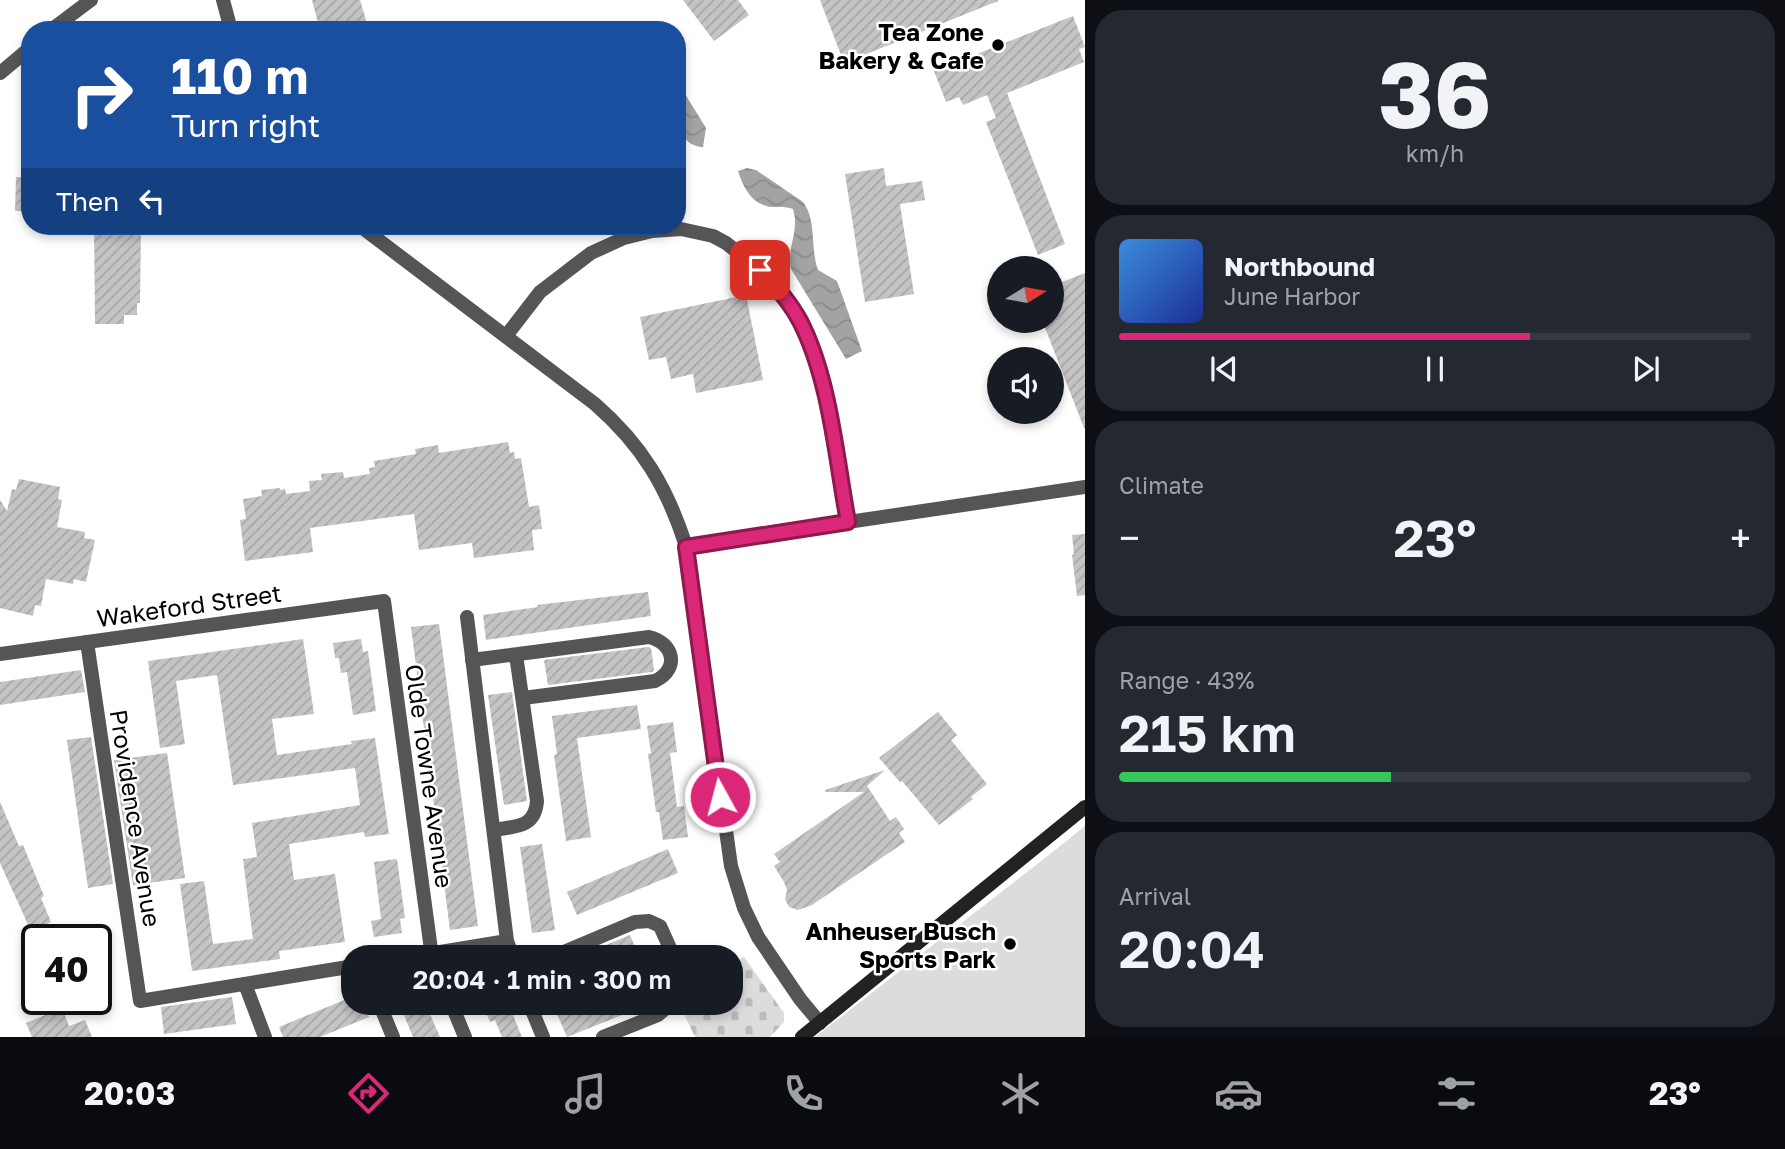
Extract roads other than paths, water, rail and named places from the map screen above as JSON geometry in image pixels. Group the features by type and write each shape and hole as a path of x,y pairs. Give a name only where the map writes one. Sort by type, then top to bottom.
{"main road":[{"path":"802,1037 1085,807"}],"street":[{"path":"223,0 229,21"},
{"path":"61,21 81,3"},
{"path":"0,73 21,56"},
{"path":"686,230 719,239 760,270 781,292 800,320 822,379 848,522"},
{"path":"372,235 595,404 620,425 652,468 677,519 686,547 731,866 744,908 758,937 800,999 820,1023"},
{"path":"506,336 540,292 591,253 624,238 638,235"},
{"path":"686,547 1085,487"},
{"name":"Wakeford Street","path":"0,654 384,601"},
{"name":"Olde Towne Avenue","path":"384,601 431,945"},
{"path":"467,617 509,945"},
{"path":"472,660 649,637 659,640 667,647 671,657 670,668 664,677 655,681 523,698"},
{"name":"Providence Avenue","path":"86,642 140,1001 245,984"},
{"path":"494,830 528,822 536,813 537,801 516,655"},
{"path":"580,945 635,922 649,921 660,926 669,945"},
{"path":"488,945 508,941"},
{"path":"265,1037 245,984 341,968"},
{"path":"384,1015 393,1037"},
{"path":"456,1015 465,1037"},
{"path":"534,1015 543,1037"},
{"path":"603,1037 658,1015"}],"water":[{"path":"686,96 706,128 703,147 693,145 686,139"},
{"path":"747,168 756,170 803,202 812,226 818,270 837,281 862,351 846,359 791,269 790,254 795,225 793,209 769,207 756,201 743,185 738,171"}],"place":[{"name":"Tea Zone Bakery & Cafe","path":"998,45"},
{"name":"Anheuser Busch Sports Park","path":"1010,944"}]}
